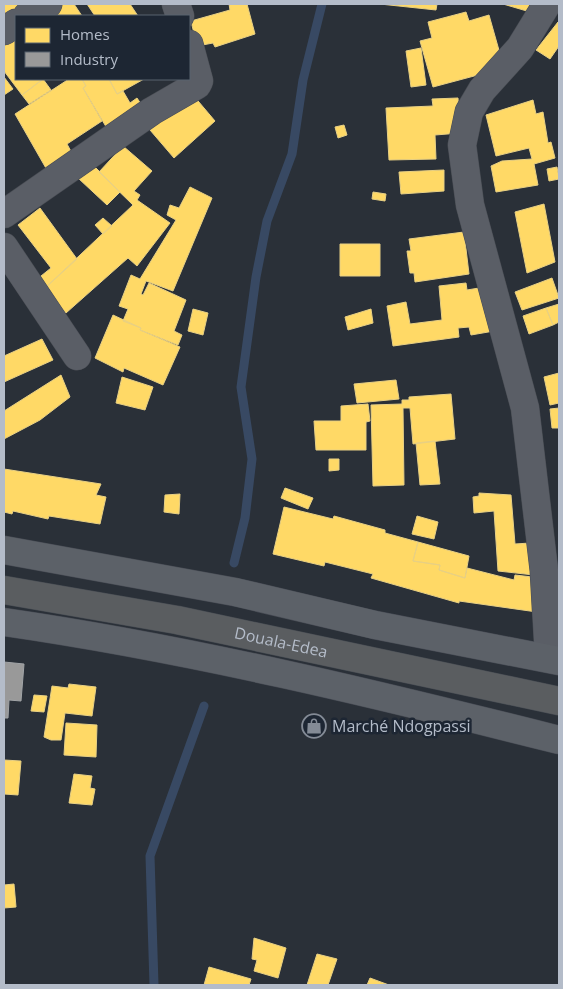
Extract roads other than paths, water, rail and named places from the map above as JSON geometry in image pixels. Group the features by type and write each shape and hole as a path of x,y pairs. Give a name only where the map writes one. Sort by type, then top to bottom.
{"highway":[{"name":"Douala-Edea","path":"4,590 177,620 559,701"}],"main road":[{"path":"4,550 235,592 375,625 554,660"},
{"path":"4,622 169,650 398,700 559,740"}],"street":[{"path":"30,15 48,4"},
{"path":"547,4 520,48 482,90 469,112 462,145 470,205 525,408 552,568 554,660"},
{"path":"4,32 15,25"},
{"path":"4,214 152,112 197,86 199,81 190,48"},
{"path":"4,248 77,356"}],"waterway":[{"path":"234,563 245,518 252,459 241,387 256,277 267,221 292,154 303,80 322,4"},
{"path":"154,985 150,856 204,706"}],"place":[{"name":"Marché Ndogpassi","path":"314,726"}]}
